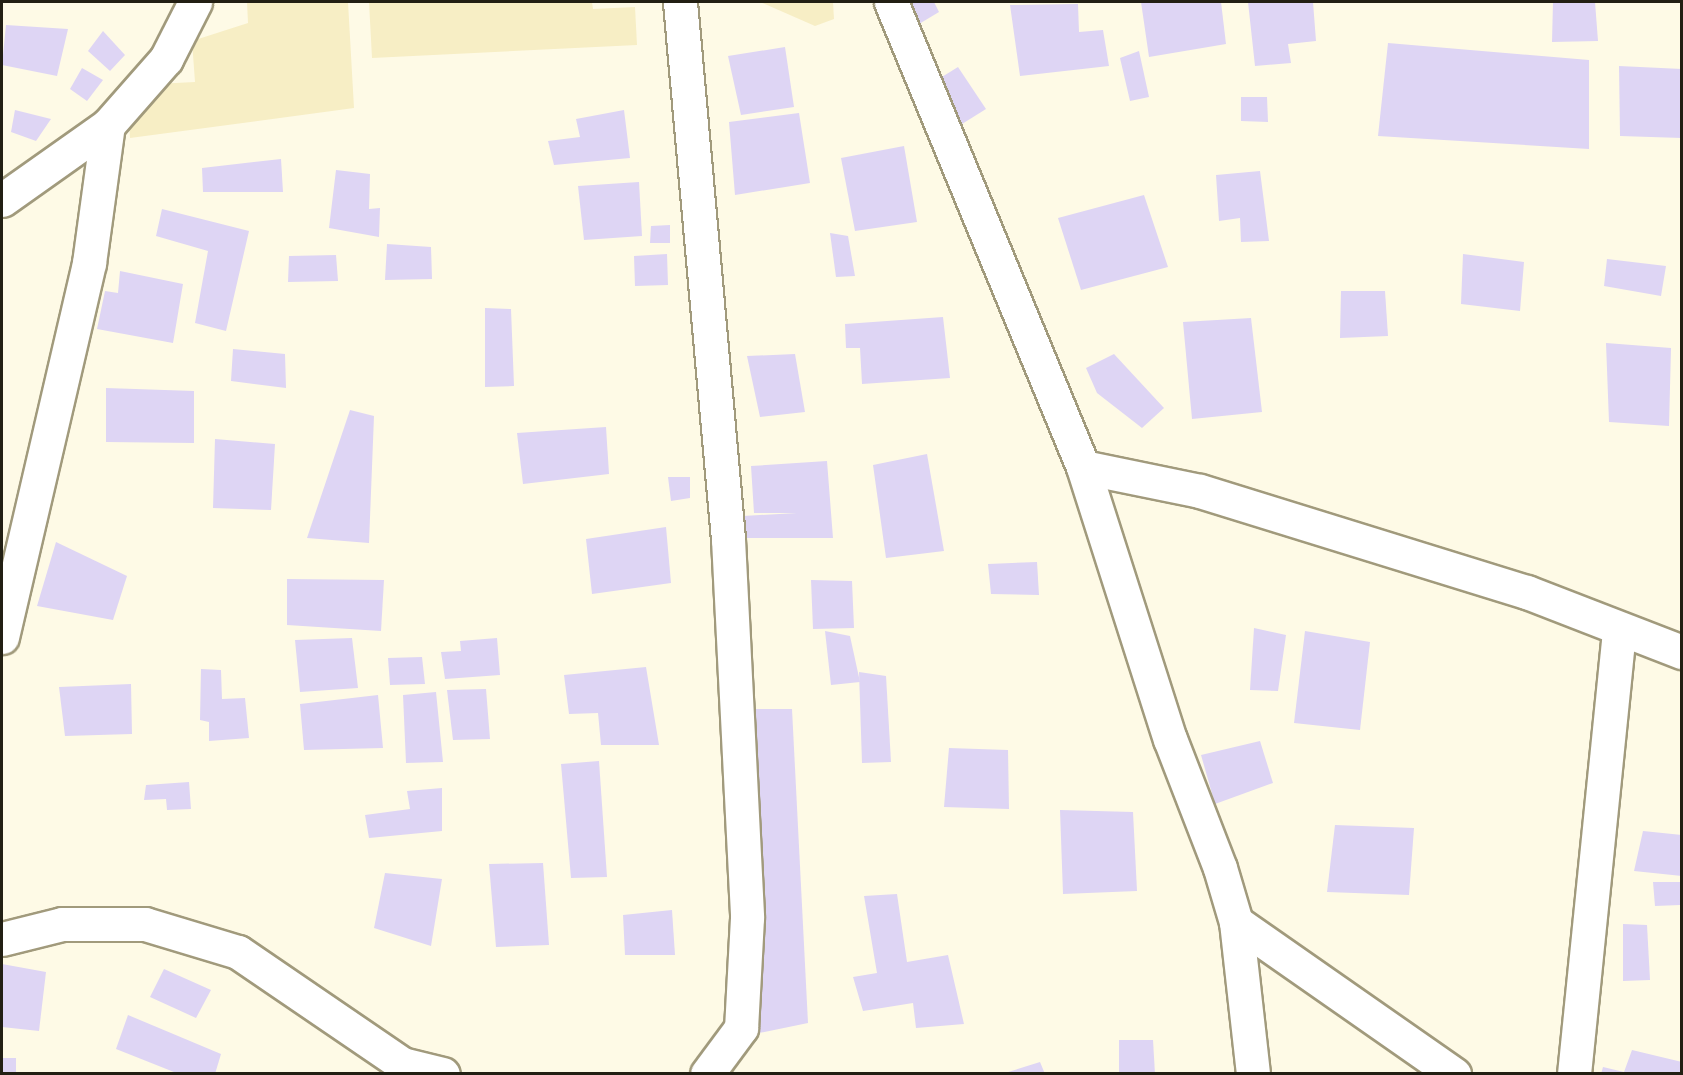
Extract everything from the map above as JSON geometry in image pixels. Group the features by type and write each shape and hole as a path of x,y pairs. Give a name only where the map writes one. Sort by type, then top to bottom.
{"street":[{"path":"2,200 108,124 165,59 195,2"},
{"path":"680,2 728,539 747,918 741,1028 707,1074"},
{"path":"891,2 1083,467 1236,922 1253,1074"},
{"path":"2,637 89,263 108,124"},
{"path":"1083,467 1200,491 1527,592 1619,632 1682,652"},
{"path":"1574,1074 1619,632"},
{"path":"1236,922 1454,1074"},
{"path":"2,939 62,924 145,924 238,952 402,1069 443,1074"}],"shaded area":[{"path":"247,2 348,2 354,108 130,138 128,103 156,101 156,84 195,82 192,41 248,23"},
{"path":"369,2 592,2 593,9 635,7 637,45 372,58"},
{"path":"760,2 833,2 834,19 815,26"}],"building":[{"path":"900,2 934,2 939,12 914,27"},
{"path":"1141,2 1221,2 1226,44 1149,57"},
{"path":"1248,2 1313,2 1316,41 1288,44 1291,63 1255,66"},
{"path":"1553,2 1595,2 1598,41 1552,42"},
{"path":"1078,4 1079,32 1103,30 1109,66 1020,76 1010,5"},
{"path":"6,25 68,29 57,76 2,65"},
{"path":"103,31 125,55 110,71 88,51"},
{"path":"1388,43 1589,60 1589,149 1378,136"},
{"path":"785,47 794,107 741,115 728,56"},
{"path":"1139,51 1149,97 1130,101 1120,58"},
{"path":"1619,66 1682,69 1682,138 1620,136"},
{"path":"958,67 986,109 962,124 937,80"},
{"path":"82,68 103,80 87,101 70,89"},
{"path":"1241,97 1267,97 1268,122 1241,121"},
{"path":"15,110 51,119 36,141 11,132"},
{"path":"624,110 630,158 554,165 548,141 580,137 576,119"},
{"path":"799,113 810,183 735,195 729,122"},
{"path":"904,146 917,222 855,231 841,158"},
{"path":"281,159 283,192 203,192 202,168"},
{"path":"336,170 370,174 369,209 380,208 379,237 329,228"},
{"path":"1260,171 1269,241 1241,242 1240,218 1219,221 1216,175"},
{"path":"639,182 642,236 584,240 578,186"},
{"path":"1144,195 1168,267 1081,290 1058,218"},
{"path":"162,209 249,231 226,331 195,323 208,251 156,236"},
{"path":"670,225 670,243 650,243 651,226"},
{"path":"830,233 848,236 855,276 836,277"},
{"path":"387,244 431,247 432,279 385,280"},
{"path":"667,254 668,285 635,286 634,256"},
{"path":"1463,254 1524,262 1520,311 1461,304"},
{"path":"336,255 338,281 288,282 289,256"},
{"path":"1607,259 1666,266 1661,296 1604,286"},
{"path":"120,271 183,284 173,343 97,329 105,291 118,293"},
{"path":"1341,291 1385,291 1388,336 1340,338"},
{"path":"485,308 511,309 514,386 485,387"},
{"path":"943,317 950,378 862,384 860,348 846,348 845,324"},
{"path":"1251,318 1262,412 1192,419 1183,322"},
{"path":"1606,343 1671,348 1669,426 1609,422"},
{"path":"233,349 285,354 286,388 231,381"},
{"path":"795,354 805,412 760,417 747,356"},
{"path":"1114,354 1164,408 1142,428 1097,393 1086,368"},
{"path":"106,388 194,391 194,443 106,442"},
{"path":"350,410 374,416 369,543 307,538"},
{"path":"606,427 609,474 523,484 517,433"},
{"path":"215,439 275,444 271,510 213,508"},
{"path":"927,454 944,551 886,558 873,465"},
{"path":"827,461 833,538 744,538 743,516 797,513 754,513 751,466"},
{"path":"668,477 690,477 690,498 671,501"},
{"path":"666,527 671,583 592,594 586,539"},
{"path":"56,542 127,576 113,620 37,606"},
{"path":"1037,562 1039,595 991,594 988,564"},
{"path":"287,579 384,580 381,631 287,625"},
{"path":"811,580 852,581 854,628 813,629"},
{"path":"1254,628 1286,635 1278,691 1250,690"},
{"path":"825,631 850,636 860,682 831,685"},
{"path":"1305,631 1370,642 1360,730 1294,723"},
{"path":"352,638 358,688 300,692 295,640"},
{"path":"497,638 500,675 445,679 441,652 461,651 460,641"},
{"path":"422,657 425,684 390,685 388,658"},
{"path":"646,667 659,745 601,745 598,713 569,714 564,675"},
{"path":"201,669 221,670 222,699 245,698 249,738 209,741 209,722 200,720"},
{"path":"859,672 886,676 891,762 862,763"},
{"path":"131,684 132,734 65,736 59,687"},
{"path":"486,689 490,739 453,740 447,690"},
{"path":"436,692 443,762 406,763 403,695"},
{"path":"378,695 383,748 304,750 300,704"},
{"path":"737,709 792,709 808,1023 759,1033"},
{"path":"1260,741 1273,783 1215,804 1201,755"},
{"path":"949,748 1008,750 1009,809 944,807"},
{"path":"599,761 607,877 571,878 561,764"},
{"path":"189,782 191,809 167,810 166,799 144,800 146,785"},
{"path":"442,788 442,831 369,838 365,815 410,809 407,791"},
{"path":"1060,810 1133,812 1137,891 1063,894"},
{"path":"1335,825 1414,828 1409,895 1327,892"},
{"path":"1643,831 1682,835 1682,876 1634,871"},
{"path":"543,863 549,945 496,947 489,864"},
{"path":"385,873 442,879 431,946 374,928"},
{"path":"1653,882 1682,882 1680,905 1655,906"},
{"path":"897,894 907,962 948,955 964,1024 916,1028 913,1003 863,1011 853,977 877,973 864,896"},
{"path":"672,910 675,955 625,955 623,915"},
{"path":"1623,924 1647,925 1650,980 1623,981"},
{"path":"2,964 46,972 39,1031 2,1027"},
{"path":"164,969 211,990 196,1018 150,997"},
{"path":"128,1015 221,1054 215,1074 179,1074 116,1049"},
{"path":"1119,1040 1153,1040 1155,1074 1119,1074"},
{"path":"1632,1050 1682,1062 1682,1074 1601,1074 1603,1067 1624,1072"},
{"path":"2,1058 16,1058 16,1074 2,1074"},
{"path":"1040,1062 1045,1074 1005,1074 1005,1073"}]}
